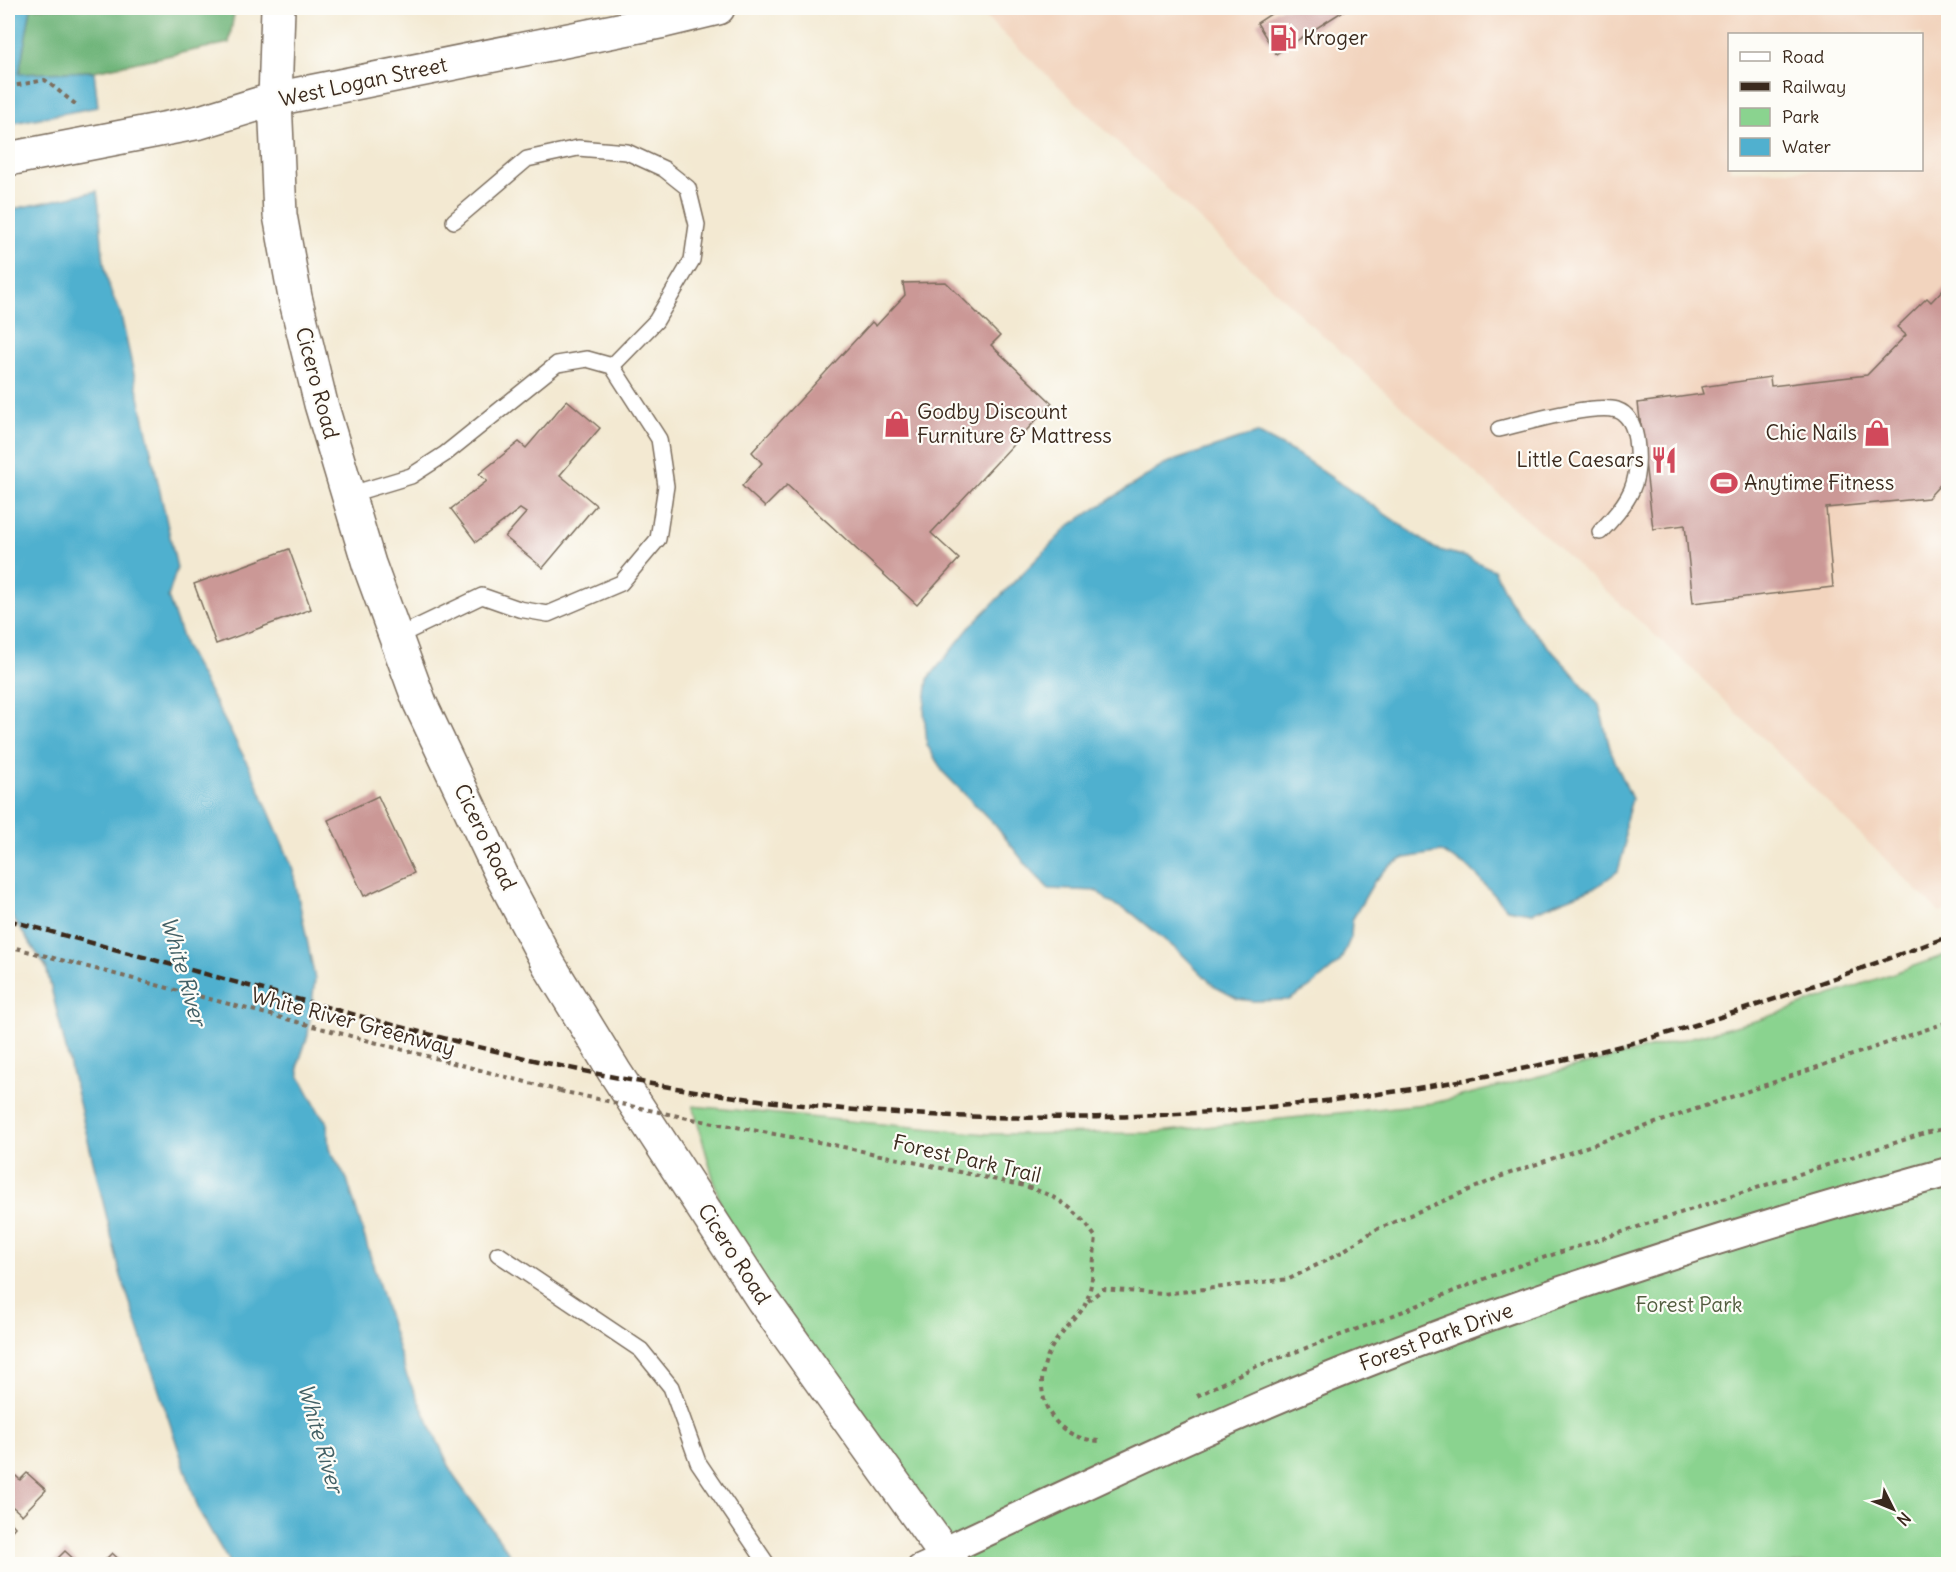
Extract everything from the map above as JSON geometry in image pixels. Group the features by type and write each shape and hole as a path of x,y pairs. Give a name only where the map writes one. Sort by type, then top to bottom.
{"main road":[{"name":"Cicero Road","path":"278,8 275,99 280,215 295,297 321,404 348,495 420,703 502,876 549,965 614,1071 937,1560"},
{"name":"West Logan Street","path":"8,159 200,122 275,99 718,8"}],"street":[{"name":"Forest Park Drive","path":"937,1560 1247,1411 1374,1359 1625,1268 1948,1172"}],"lane":[{"path":"454,221 527,159 578,148 627,152 664,169 688,188 697,225 692,260 656,321 612,366"},
{"path":"348,495 411,476 445,454 557,364 587,359 612,366 659,439 666,486 658,539 621,583 548,614 519,609 482,596 396,637"},
{"path":"1499,429 1564,413 1617,410 1627,417 1635,429 1638,478 1618,514 1600,532"},
{"path":"498,1254 641,1350 671,1387 698,1462 767,1564"}],"path":[{"path":"8,87 45,80 79,106"},
{"name":"White River Greenway","path":"8,946 560,1091 692,1119"},
{"path":"1113,1441 1088,1441 1065,1432 1047,1410 1042,1386 1044,1363 1055,1341 1087,1301 1103,1289 1163,1294 1289,1279 1337,1255 1375,1230 1502,1176 1948,1022"},
{"name":"Forest Park Trail","path":"692,1119 911,1161 1025,1186 1052,1195 1071,1207 1096,1238 1087,1301"}],"shaded area":[{"path":"976,8 1948,8 1948,910 1940,913 1689,666 1309,323"}],"green space":[{"path":"31,8 235,8 229,43 94,71 19,74"},
{"name":"Forest Park","path":"1948,954 1948,1564 961,1564 735,1256 693,1106 986,1134 1149,1133 1434,1103 1759,1020"}],"water":[{"path":"8,8 31,8 19,74 94,71 98,107 8,124"},
{"name":"White River","path":"97,191 105,268 113,297 120,311 177,568 168,597 185,646 252,772 292,866 315,979 308,1035 298,1065 299,1075 327,1122 329,1149 347,1179 406,1374 455,1478 517,1564 230,1564 199,1511 121,1276 46,967 8,911 8,210"},
{"path":"1257,433 1297,454 1436,549 1466,557 1494,570 1509,600 1532,630 1599,705 1611,752 1632,799 1625,823 1625,846 1618,871 1596,887 1531,913 1507,909 1470,868 1441,852 1405,858 1389,866 1374,882 1352,920 1351,937 1340,962 1309,988 1289,1000 1254,1001 1238,999 1215,987 1183,955 1133,914 1109,902 1097,891 1049,889 1028,867 995,825 943,772 927,745 924,710 928,679 969,628 1070,525 1167,463"}],"building":[{"name":"Kroger","path":"1280,8 1348,8 1276,54 1257,23"},
{"path":"946,282 1000,336 991,345 1052,403 931,533 959,559 917,605 787,485 765,507 742,486 762,463 752,452 872,322 876,326 905,295 903,283"},
{"path":"1948,284 1948,476 1928,498 1826,508 1833,587 1693,603 1685,525 1653,529 1638,403 1703,394 1701,387 1770,377 1771,386 1867,375 1906,335 1897,327 1927,298 1931,302"},
{"path":"567,400 600,428 560,475 596,505 543,568 505,537 526,513 520,509 476,542 451,509 487,481 479,474 519,442 526,448"},
{"path":"289,549 311,609 216,644 194,584"},
{"path":"378,796 414,873 364,896 328,820"},
{"path":"8,1468 20,1480 27,1473 46,1490 22,1515 13,1507 8,1512"},
{"path":"8,1519 15,1527 8,1535"},
{"path":"65,1551 79,1564 52,1564"},
{"path":"112,1553 124,1564 101,1564"}],"railway":[{"path":"8,920 456,1041 632,1080 793,1104 911,1114 1030,1118 1148,1116 1267,1107 1384,1093 1501,1073 1659,1036 1784,996 1948,937"}],"place":[{"name":"Kroger","path":"1283,38"},
{"name":"Godby Discount Furniture & Mattress","path":"897,424"},
{"name":"Chic Nails","path":"1877,433"},
{"name":"Little Caesars","path":"1664,460"},
{"name":"Anytime Fitness","path":"1724,483"}]}
